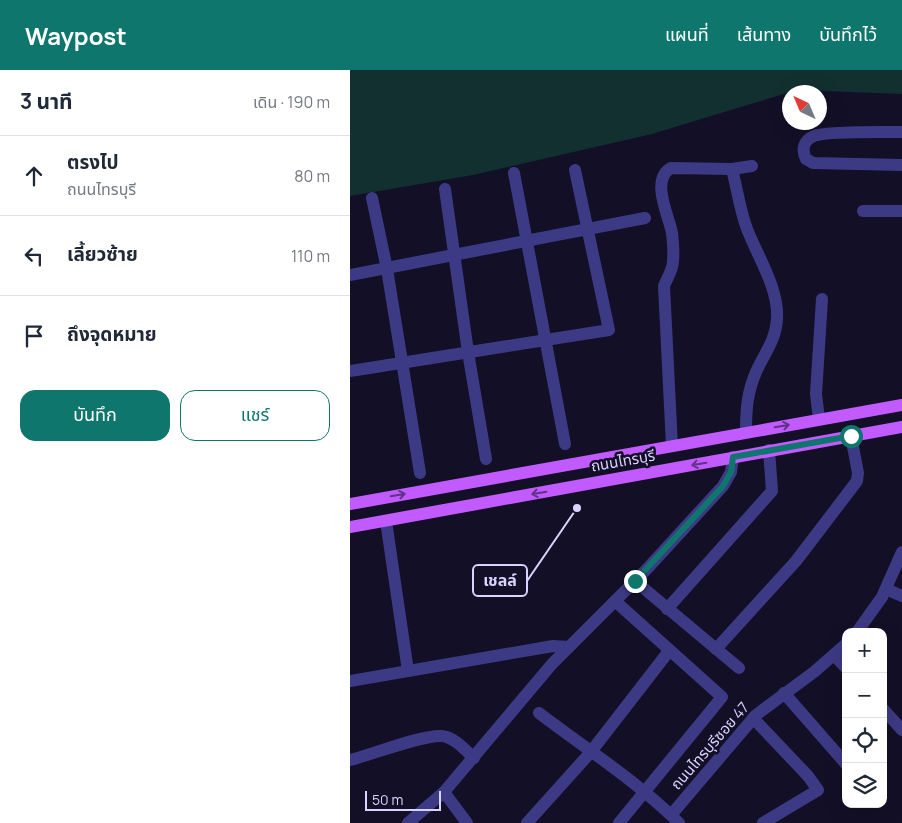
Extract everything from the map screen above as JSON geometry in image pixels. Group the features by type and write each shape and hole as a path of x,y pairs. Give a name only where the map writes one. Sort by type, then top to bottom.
{"main road":[{"name":"ถนนไทรบุรี","path":"350,504 902,405"},
{"name":"ถนนไทรบุรี","path":"350,527 902,427"}],"street":[{"path":"902,132 818,134 805,142 804,147 804,156 813,163 902,165"},
{"path":"672,446 664,286 673,262 672,233 665,216 661,182 666,171 671,168 732,169 752,166"},
{"path":"732,169 746,227 772,289 778,311 771,345 748,392 745,407 746,432"},
{"path":"350,370 609,330 575,170"},
{"path":"514,173 565,444"},
{"path":"445,189 468,352 486,459"},
{"path":"372,198 386,269 420,473"},
{"path":"863,211 902,211"},
{"path":"350,275 645,218"},
{"path":"819,419 816,394 822,299"},
{"path":"716,649 796,560 857,481 858,473 851,436"},
{"path":"667,609 772,491 769,450"},
{"path":"408,823 444,792 540,678 635,581 723,486 731,472 733,457"},
{"path":"386,521 408,671"},
{"path":"860,628 886,589 902,552"},
{"path":"635,581 739,668"},
{"path":"886,589 902,596"},
{"path":"615,601 722,697 619,823"},
{"path":"350,681 553,646 569,647"},
{"name":"ถนนไทรบุรีซอย 47","path":"675,819 753,718 842,648"},
{"path":"527,823 590,753 669,650"},
{"path":"834,655 842,664"},
{"path":"784,693 845,763"},
{"path":"539,713 590,753 646,792 675,819"},
{"path":"887,713 902,730"},
{"path":"753,718 808,776 818,790 763,823"},
{"path":"350,760 425,738 442,736 458,744 474,758"},
{"path":"444,792 467,823"}],"green space":[{"path":"350,70 902,70 902,94 827,91 827,85 782,85 782,95 652,134 473,175 350,196"}],"place":[{"name":"เชลล์","path":"577,508"}],"route":[{"path":"635,581 723,486 731,472 733,457 851,436"}]}
